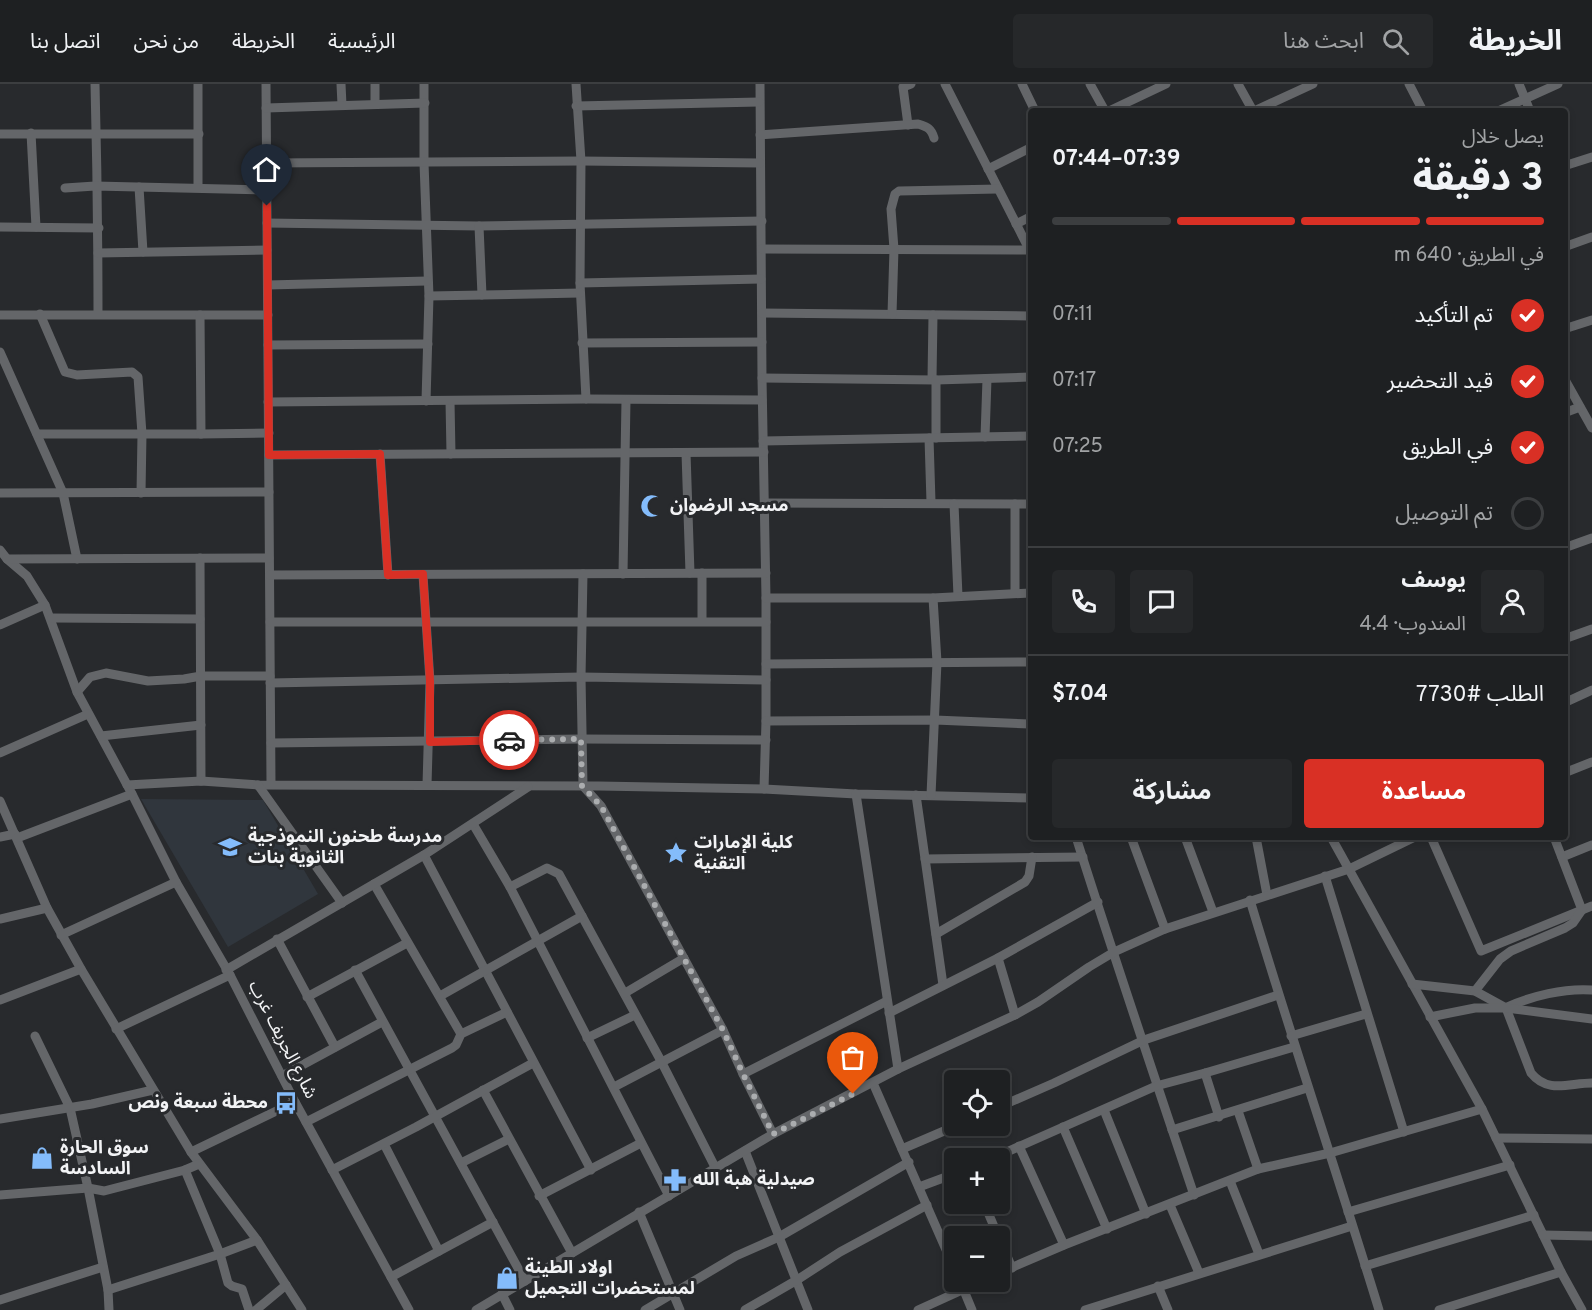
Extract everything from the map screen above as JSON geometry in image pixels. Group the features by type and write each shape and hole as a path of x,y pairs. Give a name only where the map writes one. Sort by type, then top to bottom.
{"street":[{"path":"95,84 95,186 99,228 98,314"},
{"path":"198,84 198,187"},
{"path":"266,84 271,784"},
{"path":"341,84 342,105"},
{"path":"375,84 375,104"},
{"path":"424,84 424,163 429,296 426,401"},
{"path":"576,84 581,161 580,288 586,399"},
{"path":"760,84 762,400 766,573 764,789"},
{"path":"908,125 903,87 911,84"},
{"path":"945,84 1028,247"},
{"path":"1022,84 1034,108"},
{"path":"1090,84 1103,108"},
{"path":"1115,108 1166,84"},
{"path":"1238,84 1252,108"},
{"path":"1261,108 1313,84"},
{"path":"1409,84 1419,108"},
{"path":"1520,84 1529,108"},
{"path":"1505,108 1558,84"},
{"path":"576,106 759,102"},
{"path":"266,108 424,103"},
{"path":"760,135 918,124 927,126 934,138"},
{"path":"31,133 36,227"},
{"path":"0,134 199,134"},
{"path":"988,169 1028,149"},
{"path":"1568,165 1592,157"},
{"path":"267,163 581,161 760,163"},
{"path":"139,187 143,252"},
{"path":"65,188 198,187 267,190"},
{"path":"892,314 894,249 891,209 895,194 899,191 998,189"},
{"path":"1016,224 1028,218"},
{"path":"267,223 479,226 762,221"},
{"path":"479,226 482,295"},
{"path":"0,227 99,228"},
{"path":"1568,246 1592,237"},
{"path":"762,249 1028,251"},
{"path":"98,253 267,250"},
{"path":"429,296 761,279"},
{"path":"268,285 427,281"},
{"path":"762,313 1028,316"},
{"path":"40,314 65,372 76,375 132,372 138,377 142,434 141,493"},
{"path":"0,315 268,315"},
{"path":"200,315 201,434"},
{"path":"931,502 933,315"},
{"path":"1568,327 1592,320"},
{"path":"582,343 762,342"},
{"path":"268,345 428,344"},
{"path":"0,352 63,493 77,558"},
{"path":"762,378 934,380 1028,377"},
{"path":"985,437 987,379"},
{"path":"1568,385 1592,428"},
{"path":"623,574 626,400"},
{"path":"268,402 762,400"},
{"path":"450,401 451,454"},
{"path":"1568,412 1580,407"},
{"path":"37,434 268,433"},
{"path":"763,441 1028,436"},
{"path":"269,455 764,452"},
{"path":"686,453 690,573"},
{"path":"380,454 388,575"},
{"path":"0,493 269,492"},
{"path":"765,503 1028,504"},
{"path":"954,504 958,596"},
{"path":"1015,504 1016,593"},
{"path":"1568,547 1592,538"},
{"name":"شارع الجريف غرب","path":"0,550 27,576 52,618 77,692 88,714 130,789 176,882 228,972 295,1102 409,1310"},
{"path":"200,558 201,782"},
{"path":"7,559 269,558"},
{"path":"702,573 702,621"},
{"path":"270,575 766,573"},
{"path":"423,574 430,681 427,786"},
{"path":"583,574 582,786 601,806 723,1030 773,1134"},
{"path":"766,598 933,598 1028,593"},
{"path":"932,795 936,662 933,598"},
{"path":"0,625 45,605"},
{"path":"52,618 200,619"},
{"path":"270,622 766,622"},
{"path":"1568,638 1592,629"},
{"path":"766,664 1028,662"},
{"path":"77,692 90,677 106,673 148,681 201,676 430,681 581,677 766,680"},
{"path":"1568,701 1592,690"},
{"path":"0,753 88,714"},
{"path":"766,721 935,720 1028,724"},
{"path":"101,736 201,725"},
{"path":"271,743 581,739 766,740"},
{"path":"1568,771 1592,762"},
{"path":"0,837 16,836 130,789 201,782 258,785 764,789 856,794 1028,798"},
{"path":"258,785 342,903"},
{"path":"116,1029 228,972 276,939 424,855 528,787"},
{"path":"856,794 898,1069"},
{"path":"916,795 943,985"},
{"path":"0,801 47,908 116,1029 191,1152 257,1240 302,1310"},
{"path":"473,824 510,888 669,1196"},
{"path":"1077,840 1144,1040 1156,1086 1194,1195"},
{"path":"1132,840 1165,928"},
{"path":"1186,840 1213,912"},
{"path":"1257,840 1267,895"},
{"path":"1333,840 1482,1109 1561,1272 1582,1309 1592,1308"},
{"path":"476,1310 773,1134 898,1069 1015,1015 1114,952 1165,928 1349,869 1409,840"},
{"path":"1432,840 1491,970"},
{"path":"1555,840 1587,908"},
{"path":"1562,857 1592,845"},
{"path":"424,855 591,1170"},
{"path":"936,934 1025,882 1029,876 1032,857"},
{"path":"925,859 1083,857"},
{"path":"510,888 547,868 559,873 716,1168"},
{"path":"1325,876 1404,1132"},
{"path":"61,935 176,882"},
{"path":"374,884 461,1035"},
{"path":"1250,900 1294,1047 1379,1310"},
{"path":"889,1013 998,958 1098,902"},
{"path":"0,919 47,908"},
{"path":"1481,951 1587,908"},
{"path":"1475,991 1510,951 1574,923 1587,908"},
{"path":"440,996 582,916"},
{"path":"276,939 335,1047"},
{"path":"307,997 407,943"},
{"path":"624,993 684,958"},
{"path":"998,958 1015,1015"},
{"path":"0,1000 81,969"},
{"path":"355,970 525,1281"},
{"path":"1412,984 1475,991 1506,1008 1531,1073 1538,1081 1553,1086 1592,1083"},
{"path":"1506,1008 1524,999 1592,990"},
{"path":"1010,1102 1144,1040 1278,995"},
{"path":"743,1074 887,1000"},
{"path":"1430,1017 1475,1008 1506,1008 1592,1019"},
{"path":"306,1122 452,1048 461,1035 507,1012"},
{"path":"1291,1036 1366,1014"},
{"path":"587,1038 635,1015"},
{"path":"282,1076 382,1022"},
{"path":"614,1087 723,1030"},
{"path":"35,1036 70,1108 108,1290 109,1310"},
{"path":"1010,1150 1156,1086 1294,1047"},
{"path":"332,1170 522,1071 533,1063"},
{"path":"1205,1073 1219,1117"},
{"path":"873,1083 944,1245"},
{"path":"1172,1130 1307,1088"},
{"path":"0,1119 70,1108 153,1090"},
{"path":"483,1090 572,1253"},
{"path":"191,1152 295,1102"},
{"path":"1010,1263 1012,1268 1064,1245 1258,1169 1330,1154 1482,1109"},
{"path":"1104,1110 1146,1214"},
{"path":"1238,1111 1258,1169"},
{"path":"1063,1127 1107,1229"},
{"path":"903,1149 944,1131"},
{"path":"1496,1138 1592,1139"},
{"path":"461,1163 509,1139"},
{"path":"539,1196 641,1143"},
{"path":"384,1144 440,1251"},
{"path":"1018,1146 1064,1245"},
{"path":"745,1151 808,1310"},
{"path":"645,1310 736,1256 779,1237 909,1162"},
{"path":"0,1195 88,1188 104,1191 185,1170 199,1164"},
{"path":"1348,1212 1510,1165"},
{"path":"185,1170 220,1254 228,1283 242,1289 249,1310"},
{"path":"919,1187 944,1178"},
{"path":"1230,1181 1259,1254"},
{"path":"745,1310 840,1252 927,1205"},
{"path":"1170,1205 1199,1274"},
{"path":"639,1212 680,1310"},
{"path":"1365,1266 1534,1215"},
{"path":"390,1277 493,1222"},
{"path":"1085,1310 1352,1226"},
{"path":"1543,1235 1592,1236"},
{"path":"108,1290 257,1240"},
{"path":"0,1300 103,1267"},
{"path":"1439,1310 1561,1272"},
{"path":"256,1310 286,1285"},
{"path":"1158,1286 1168,1310"},
{"path":"918,1310 950,1292"},
{"path":"965,1292 972,1310"},
{"path":"502,1294 510,1310"}],"shaded area":[{"name":"مدرسة طحنون النموذجية الثانوية بنات","path":"141,799 263,800 318,894 228,947"}],"way so far":[{"path":"509,740 581,739 582,786 601,806 723,1030 773,1134 853,1094"}],"place":[{"name":"مسجد الرضوان","path":"652,506"},
{"name":"مدرسة طحنون النموذجية الثانوية بنات","path":"230,847"},
{"name":"كلية الإمارات التقنية","path":"676,853"},
{"name":"محطة سبعة ونص","path":"286,1103"},
{"name":"سوق الحارة السادسة","path":"42,1158"},
{"name":"صيدلية هبة الله","path":"675,1180"},
{"name":"اولاد الطينة لمستحضرات التجميل","path":"507,1278"}],"route":[{"path":"267,206 269,455 380,454 388,575 423,574 430,681 430,742 509,740"}]}
